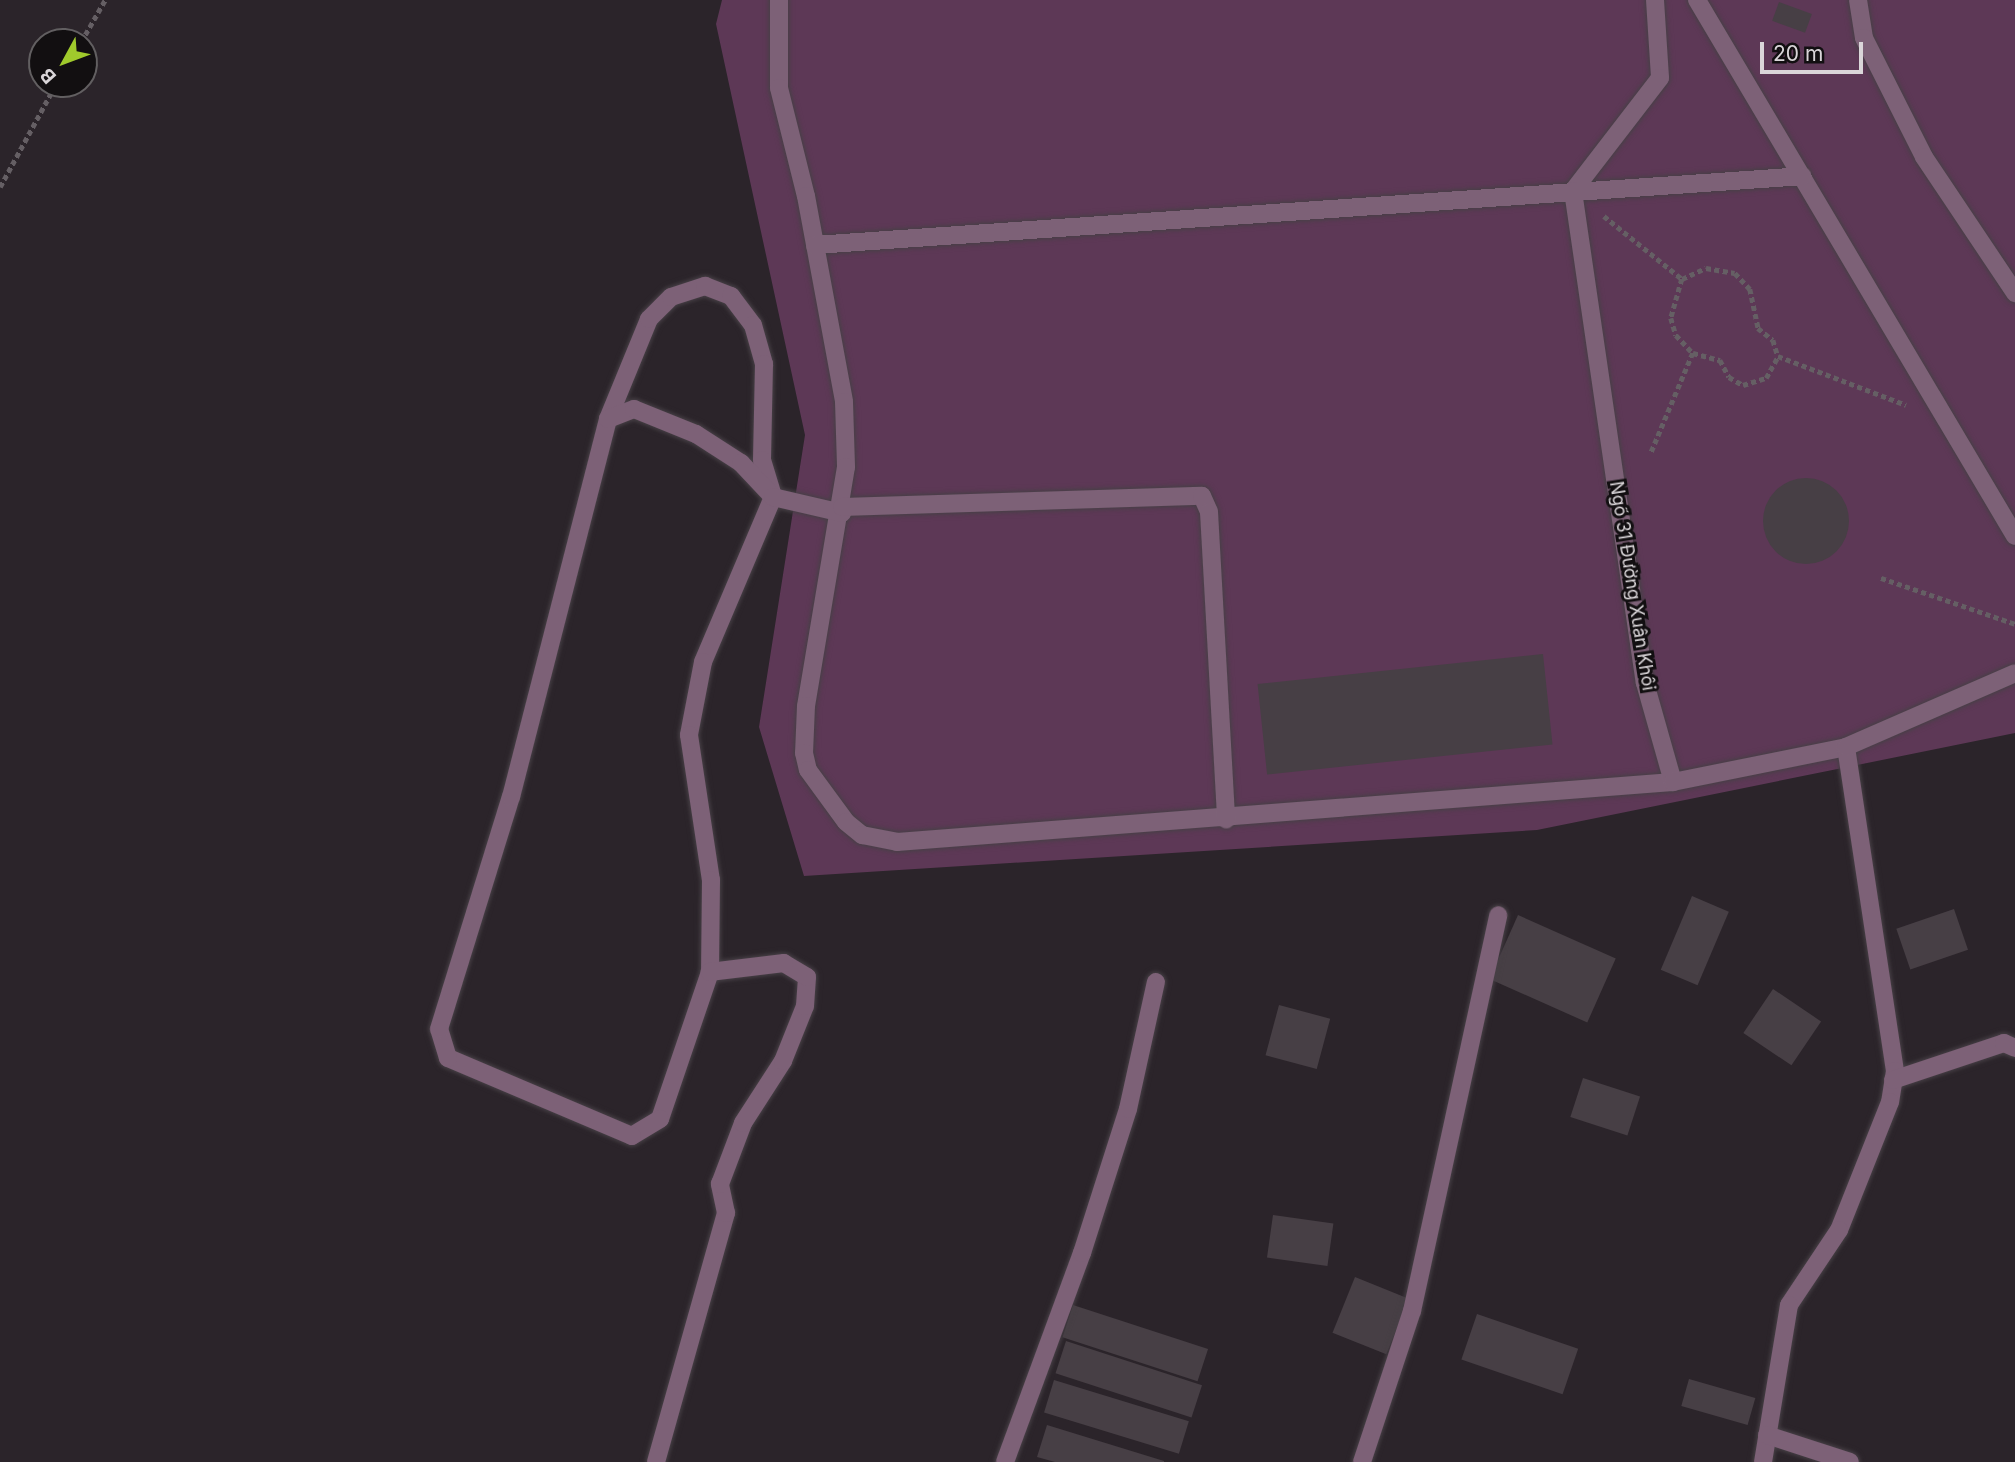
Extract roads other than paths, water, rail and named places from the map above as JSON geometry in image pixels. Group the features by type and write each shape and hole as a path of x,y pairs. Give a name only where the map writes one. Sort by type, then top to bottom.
{"street":[{"path":"779,0 779,88 816,245 844,402 842,510 806,706 804,753 808,770 846,822 863,835 897,842 1226,820 1673,782 1846,747 2015,673"},
{"path":"1573,191 1660,78 1655,0"},
{"path":"1697,0 2015,536"},
{"path":"1858,0 1864,38 1924,157 2015,293"},
{"path":"816,245 1803,176"},
{"name":"Ngõ 31 Đường Xuân Khôi","path":"1573,191 1644,683 1673,782"},
{"path":"705,286 731,296 752,326 764,364 762,460 773,496 703,662 689,735 711,880 710,972 660,1119 632,1136 448,1058 439,1029 511,797 608,419 644,329 664,305 705,286"},
{"path":"608,419 634,409 696,434 741,463 773,496 842,510 1202,496 1209,513 1226,820"},
{"path":"1763,1462 1789,1305 1839,1230 1890,1102 1893,1080 1846,747"},
{"path":"1362,1462 1412,1311 1498,915"},
{"path":"656,1462 726,1213 720,1184 743,1123 783,1061 805,1006 807,977 784,963 710,972"},
{"path":"1005,1462 1087,1240 1128,1109 1156,982"},
{"path":"1893,1080 2004,1043 2015,1048"},
{"path":"1767,1435 1850,1462"}]}
